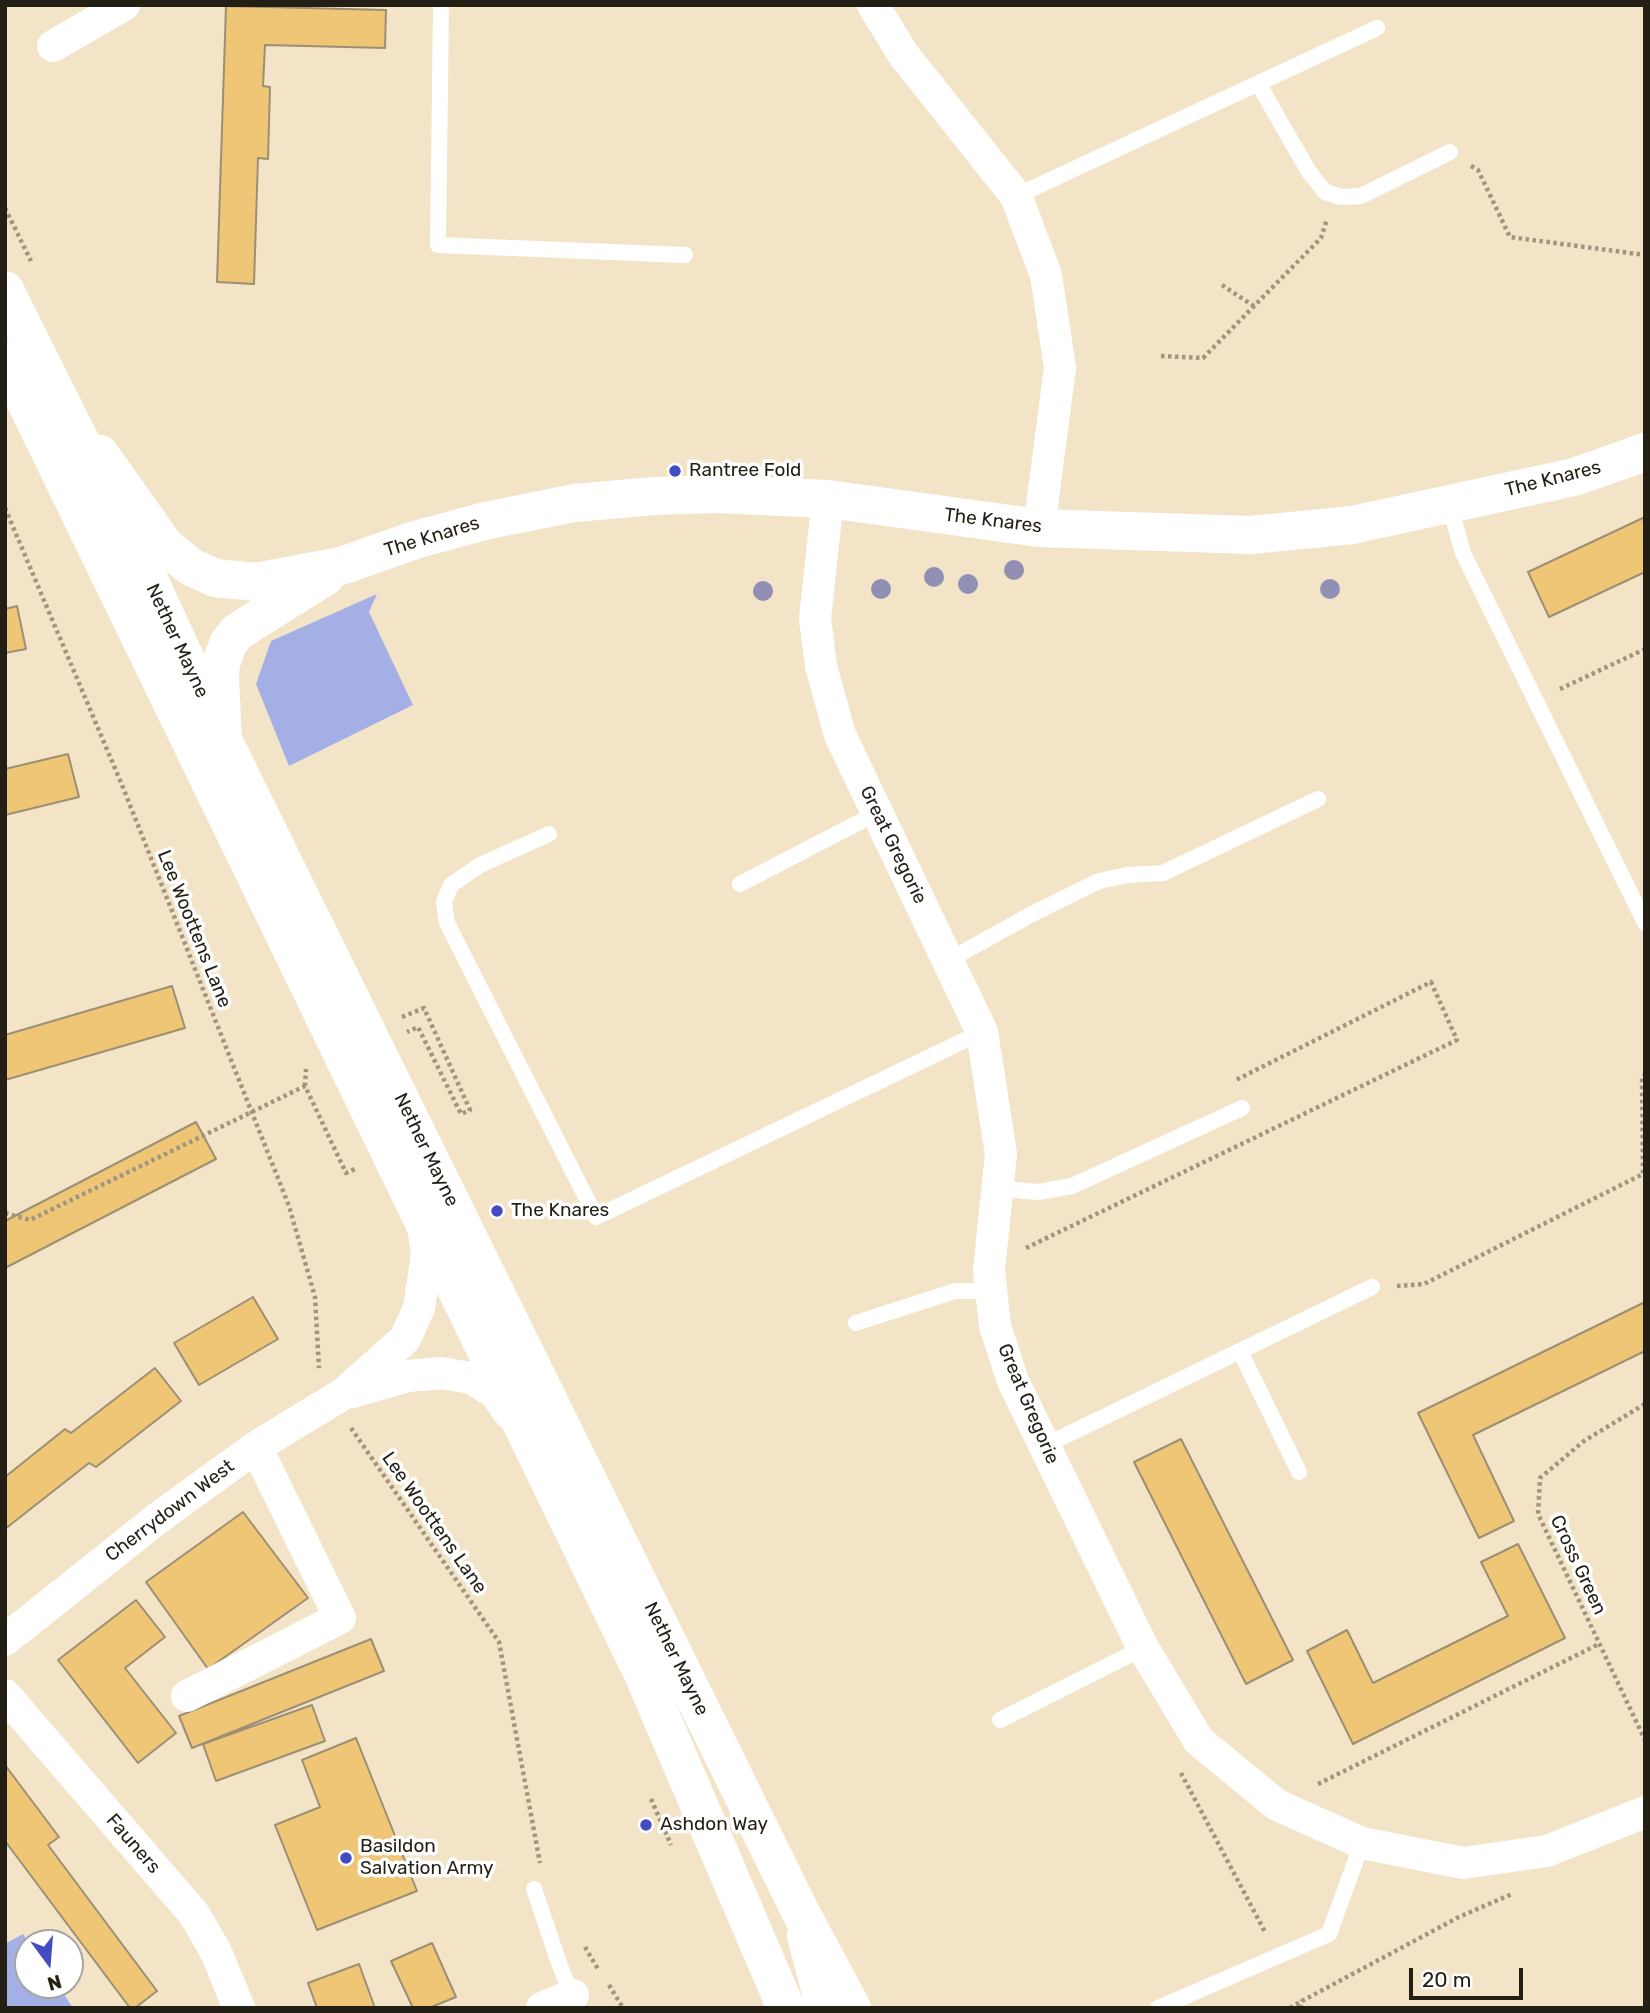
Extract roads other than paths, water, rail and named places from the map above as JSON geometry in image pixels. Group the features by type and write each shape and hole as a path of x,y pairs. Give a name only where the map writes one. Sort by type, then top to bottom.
{"main road":[{"name":"Nether Mayne","path":"21,280 50,381 143,567 223,742 802,1913 852,2008"},
{"name":"Nether Mayne","path":"5,359 642,1672 786,2008"},
{"name":"The Knares","path":"50,381 165,546 191,567 215,578 256,582 341,566 415,540 485,521 574,503 715,494 828,499 1039,528 1251,535 1352,525 1574,477 1645,452"},
{"name":"The Knares","path":"223,742 220,678 221,663 228,644 237,632 271,609 290,601 341,566"},
{"path":"802,1913 815,1976 825,2008"}],"street":[{"path":"53,46 124,5"},
{"path":"873,5 902,54 1016,197 1046,275 1060,368 1039,528"},
{"name":"Great Gregorie","path":"828,499 815,618 821,666 840,735 982,1032 1001,1154 989,1270 995,1326 1013,1381 1143,1648 1199,1741 1277,1805 1362,1843 1463,1863 1547,1851 1645,1812"},
{"name":"Cherrydown West","path":"345,1408 405,1339 419,1308 426,1254 422,1214"},
{"name":"Cherrydown West","path":"5,1640 158,1518 256,1447 408,1377 442,1373 471,1378 495,1393 537,1452"},
{"path":"187,1696 340,1618 256,1447"},
{"name":"Fauners","path":"5,1695 194,1914 216,1952 239,2008"},
{"path":"542,2008 575,2001"}],"lane":[{"path":"441,5 438,245 685,255"},
{"path":"1016,197 1377,28"},
{"path":"1259,85 1309,172 1325,192 1341,197 1361,196 1450,152"},
{"path":"1449,503 1463,553 1645,923"},
{"path":"949,960 1099,881 1128,875 1163,873 1318,799"},
{"path":"740,884 877,813"},
{"path":"549,834 480,865 451,885 444,902 447,923 596,1217 982,1032"},
{"path":"997,1188 1038,1192 1072,1186 1242,1108"},
{"path":"1044,1446 1372,1287"},
{"path":"856,1323 955,1291 992,1290"},
{"path":"1240,1351 1299,1472"},
{"path":"1000,1720 1143,1648"},
{"path":"1158,2008 1329,1934 1362,1843"},
{"path":"534,1889 575,2001"}],"place":[{"name":"Rantree Fold","path":"675,471"},
{"name":"The Knares","path":"497,1211"},
{"name":"Ashdon Way","path":"646,1825"},
{"name":"Basildon Salvation Army","path":"346,1858"}]}
